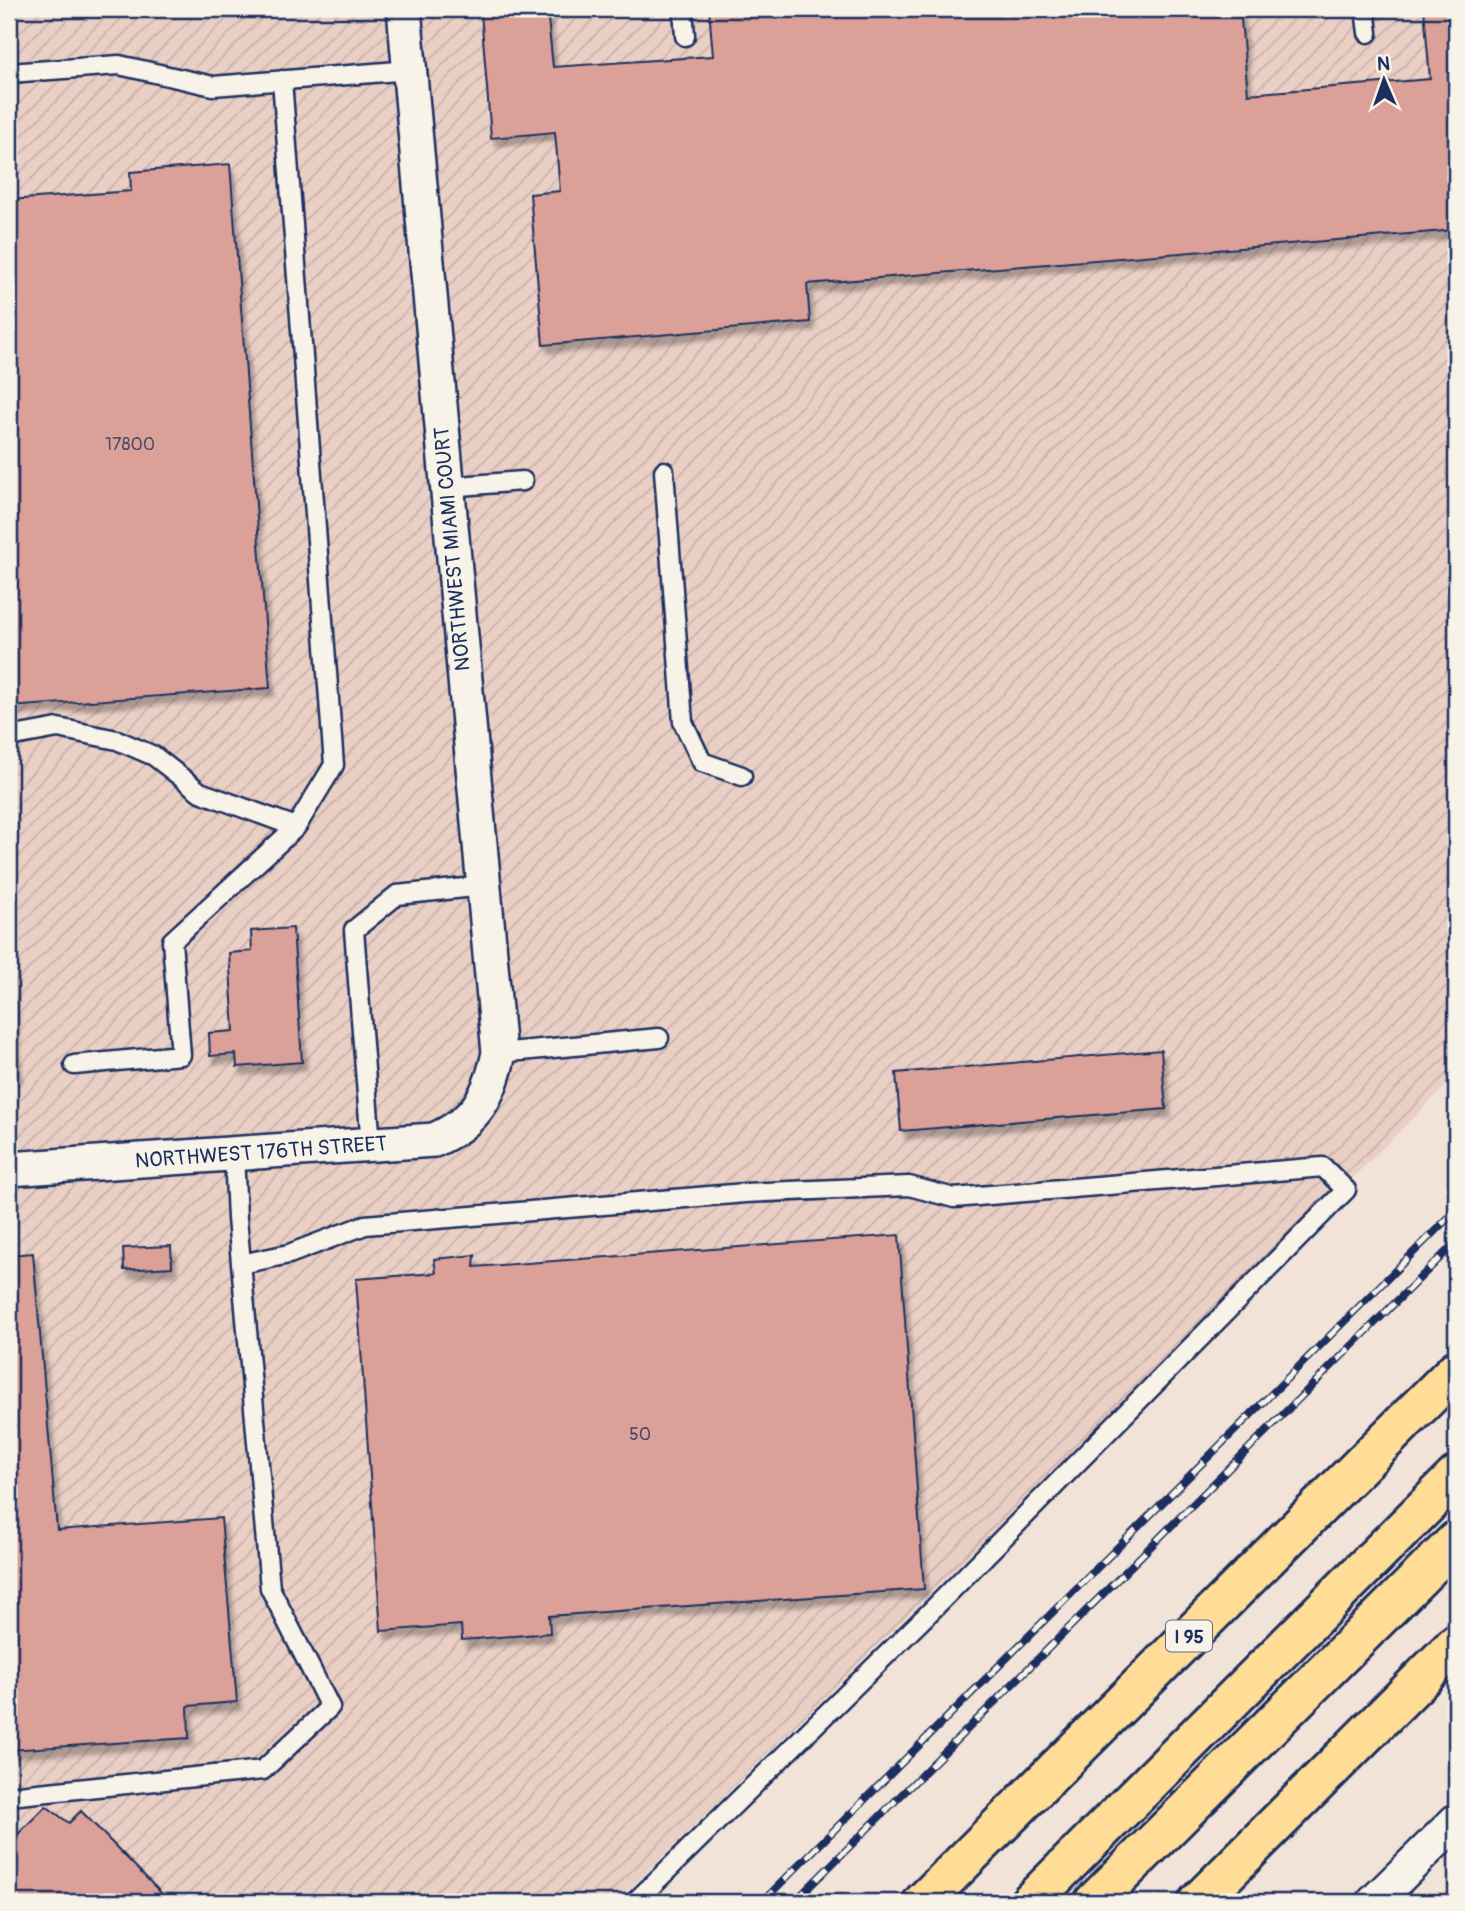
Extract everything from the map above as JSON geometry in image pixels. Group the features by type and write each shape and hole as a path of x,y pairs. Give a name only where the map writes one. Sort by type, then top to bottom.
{"highway":[{"name":"I 95","path":"923,1902 1456,1370"},
{"path":"1030,1902 1456,1476"},
{"path":"1094,1902 1456,1541"},
{"path":"1198,1902 1456,1644"}],"street":[{"name":"NORTHWEST MIAMI COURT","path":"404,9 499,1053 492,1088"},
{"name":"NORTHWEST 176TH STREET","path":"9,1169 434,1140 455,1132 477,1110 492,1088"},
{"path":"1374,1902 1456,1821"}],"lane":[{"path":"683,9 685,36"},
{"path":"1365,9 1368,33"},
{"path":"9,73 119,65 213,86 410,70"},
{"path":"74,1065 181,1055 172,941 296,827 334,765 282,80"},
{"path":"664,471 683,722 702,762 742,776"},
{"path":"447,487 523,481"},
{"path":"9,737 58,728 117,740 154,756 200,792 296,827"},
{"path":"370,1145 354,930 397,895 484,886"},
{"path":"499,1053 659,1038"},
{"path":"9,1796 263,1770 330,1707 270,1588 241,1264 234,1154"},
{"path":"241,1264 289,1254 365,1225 745,1193 909,1186 954,1198 1323,1167 1346,1190 934,1608 635,1902"}],"shaded area":[{"path":"9,9 1456,9 1456,1076 616,1902 9,1902"}],"building":[{"path":"547,9 553,67 713,56 709,9 1240,9 1248,94 1430,79 1424,9 1456,9 1456,230 807,284 810,322 543,345 530,194 560,191 555,132 491,138 481,13"},
{"path":"230,164 270,688 9,707 9,200 131,191 130,172"},
{"path":"293,928 302,1062 237,1067 236,1054 210,1056 209,1033 234,1031 229,953 252,951 251,931"},
{"path":"9,934 17,1074 9,1075"},
{"path":"1161,1050 1166,1109 901,1131 896,1073"},
{"path":"899,1235 924,1589 549,1616 550,1633 462,1640 461,1625 381,1631 356,1279 436,1273 434,1259 475,1255 474,1267"},
{"path":"171,1246 172,1267 124,1270 123,1248"},
{"path":"33,1253 57,1530 221,1518 237,1702 188,1706 189,1738 9,1750 9,1255"},
{"path":"46,1806 69,1823 81,1811 170,1902 9,1902 9,1843"}],"railway":[{"path":"762,1902 1456,1210"},
{"path":"794,1902 1456,1242"}]}
